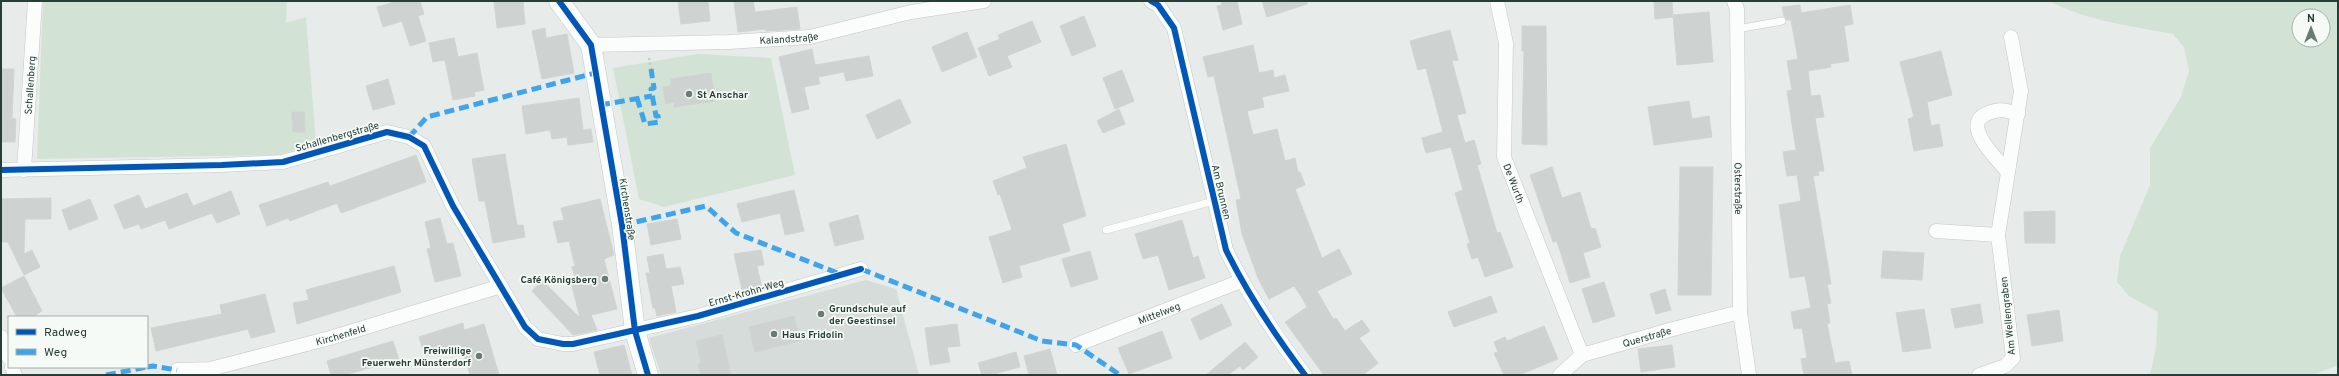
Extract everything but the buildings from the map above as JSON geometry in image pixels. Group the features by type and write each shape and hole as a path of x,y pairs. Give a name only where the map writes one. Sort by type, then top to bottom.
{"street":[{"name":"Schallenberg","path":"24,170 35,1"},
{"path":"559,1 591,45"},
{"name":"Kalandstraße","path":"591,45 729,42 810,36 911,12 984,1"},
{"name":"Am Brunnen","path":"1151,1 1158,5 1174,28 1226,250 1241,281 1274,334 1305,375"},
{"name":"De Wurth","path":"1497,1 1506,43 1504,157 1582,355"},
{"name":"Osterstraße","path":"1734,1 1738,9 1740,312 1749,375"},
{"name":"Am Wellengraben","path":"1979,375 2005,366 2014,358 1998,235 2007,171 2021,91 2011,37"},
{"name":"Kirchenstraße","path":"591,45 622,225 635,331 648,375"},
{"path":"2007,171 1976,131 1977,122 1981,116 1993,110 2001,109 2018,114"},
{"name":"Schallenbergstraße","path":"1,170 284,162 387,132 408,137 424,146 453,206 502,286 525,327 538,339 563,344 573,344 635,331"},
{"path":"1936,231 1998,235"},
{"name":"Ernst-Krohn-Weg","path":"635,331 698,316 861,269"},
{"name":"Mittelweg","path":"1076,345 1241,281"},
{"name":"Kirchenfeld","path":"177,370 210,369 323,340 502,286"},
{"name":"Querstraße","path":"1560,375 1582,355 1740,312"},
{"path":"1,337 8,355"}],"lane":[{"path":"1737,29 1782,22"},
{"path":"1106,230 1214,201"}],"shaded area":[{"name":"Grundschule auf der Geestinsel","path":"866,280 896,289 919,375 661,375 649,338"}],"green space":[{"path":"43,1 287,1 286,23 306,17 316,144 278,155 37,159"},
{"path":"2049,1 2338,1 2338,365 2313,375 2150,375 2156,348 2158,312 2129,296 2117,282 2120,256 2150,185 2150,148 2181,97 2189,71 2184,47 2173,34 2110,22 2078,13"},
{"path":"697,54 771,58 795,175 664,207 639,199 613,68"}],"marked path":[{"path":"637,98 645,124 659,122 658,116 656,116 651,89 654,88 651,69"},
{"path":"409,137 427,117 595,73"},
{"path":"600,105 652,96"},
{"path":"622,225 706,206 736,233 840,274"},
{"path":"861,269 1042,341 1076,345 1120,375"},
{"path":"148,367 153,366 177,370"},
{"path":"106,375 142,368"}],"cycle path":[{"path":"559,1 591,45 622,225 635,331 648,375"},
{"path":"1151,1 1158,5 1174,28 1226,250 1243,283 1262,314 1305,375"},
{"path":"1,170 222,165 283,162 387,132 409,137 424,146 453,206 525,327 538,339 563,344 573,344 698,316 861,269"}],"place":[{"name":"St Anschar","path":"689,94"},
{"name":"Café Königsberg","path":"605,279"},
{"name":"Grundschule auf der Geestinsel","path":"821,314"},
{"name":"Haus Fridolin","path":"774,334"},
{"name":"Freiwillige Feuerwehr Münsterdorf","path":"479,356"}]}
